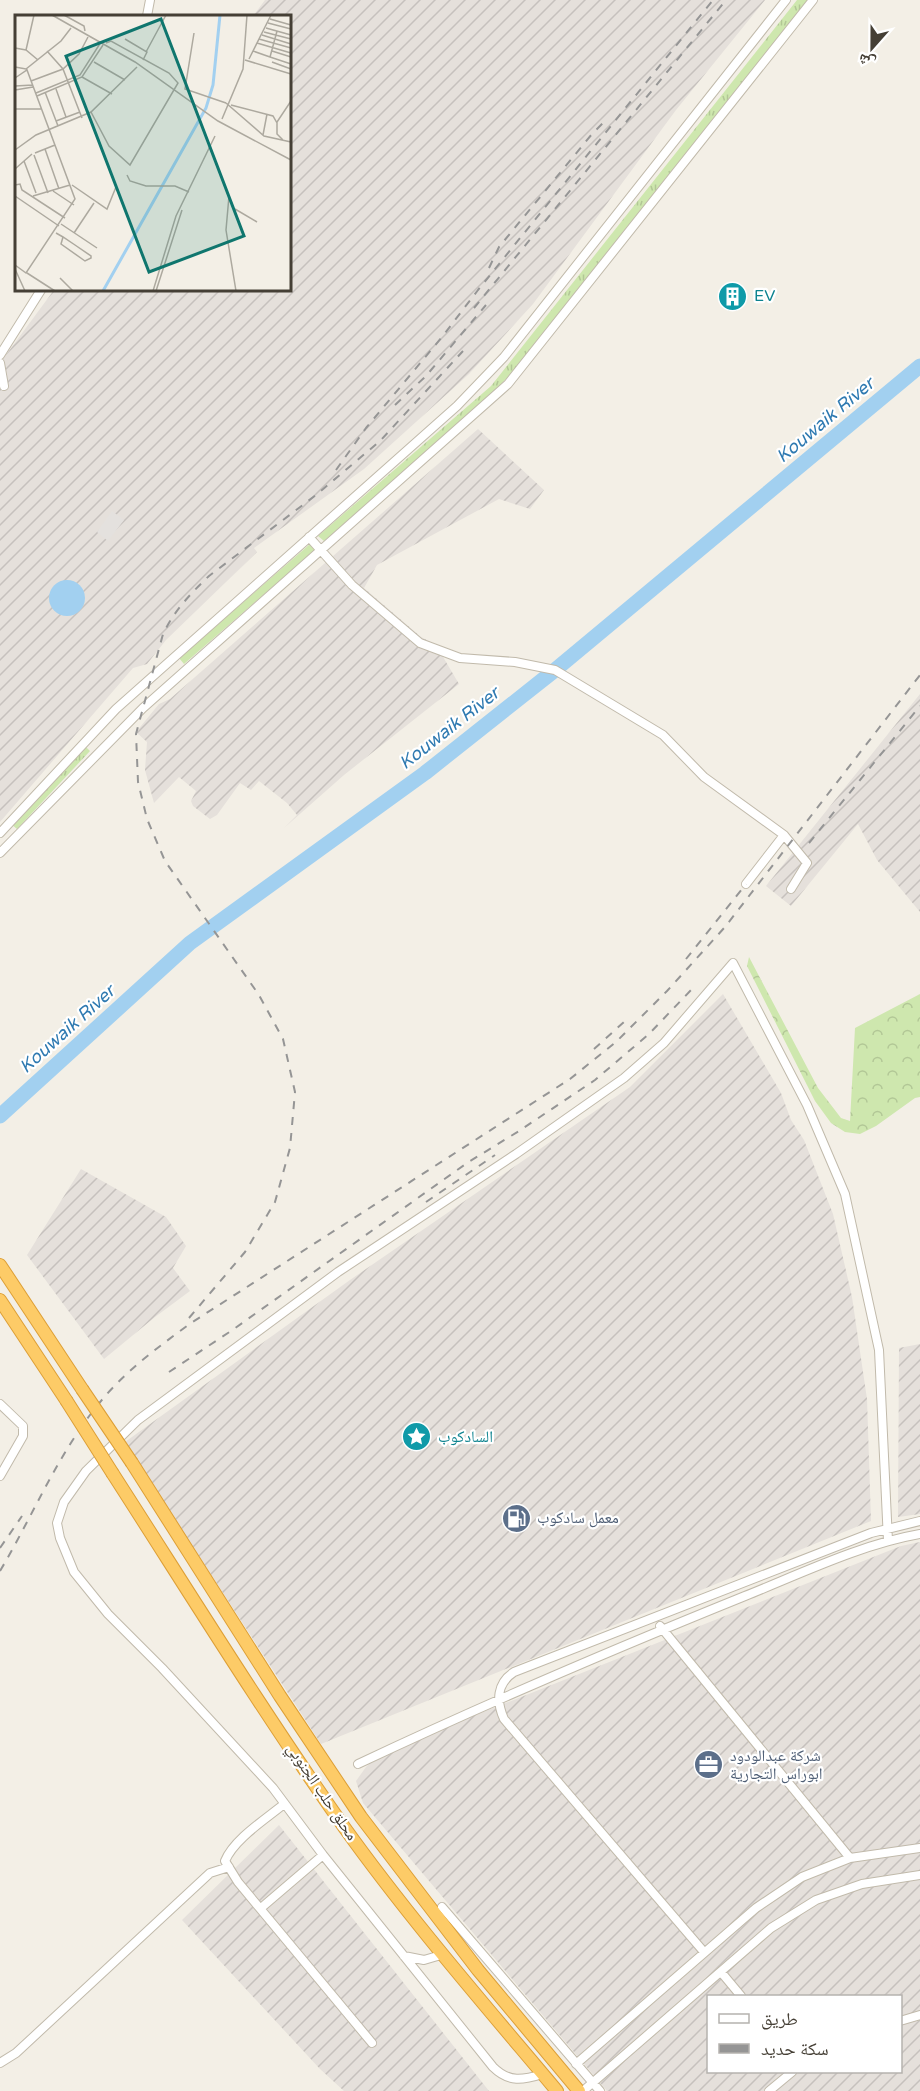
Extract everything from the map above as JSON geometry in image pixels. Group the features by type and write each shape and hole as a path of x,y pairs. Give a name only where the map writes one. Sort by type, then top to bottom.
{"highway":[{"path":"0,1265 361,1817 478,1970 581,2091"},
{"name":"محلق حلب الجنوبي","path":"0,1300 344,1827 441,1955 557,2091"}],"street":[{"path":"147,15 150,0"},
{"path":"0,833 116,709 457,406 504,357 786,0"},
{"path":"0,853 123,727 508,384 813,0"},
{"path":"0,355 40,291"},
{"path":"0,363 4,386"},
{"path":"309,537 352,585 420,643 460,658 515,662 555,670 663,735 704,777 784,835 807,863 791,889"},
{"path":"746,884 784,835"},
{"path":"543,2074 516,2080 500,2074 403,1956 273,1788 108,1614 74,1572 60,1538 57,1523 64,1502 86,1471 146,1413 338,1272 516,1154 624,1078 664,1043 733,963 807,1105 845,1194 879,1350 888,1540"},
{"path":"0,1404 23,1426 23,1436 0,1476"},
{"path":"704,1952 510,1726 501,1712 502,1682 514,1672 887,1528 920,1521"},
{"path":"358,1764 500,1698 662,1629 888,1540 920,1534"},
{"path":"760,1578 764,1589"},
{"path":"654,1619 850,1858"},
{"path":"284,1804 229,1851 225,1861 238,1882 372,2043"},
{"path":"576,2064 756,1908 802,1877 850,1858 920,1848"},
{"path":"261,1908 323,1855"},
{"path":"0,2063 16,2054 210,1873 228,1867"},
{"path":"581,2091 771,1928 816,1900 862,1884 920,1875"},
{"path":"442,1907 600,2091"},
{"path":"403,1956 424,1960 441,1955"},
{"path":"721,1972 740,1995"},
{"path":"902,2020 920,2015"},
{"path":"769,2091 791,2073"}],"shaded area":[{"path":"265,0 765,0 676,110 533,304 469,374 364,469 254,548 257,552 166,640 147,664 133,668 0,822 0,363 53,291 291,291 291,15 254,15"},
{"path":"478,429 544,490 530,509 499,499 377,565 364,588 421,637 436,645 459,684 344,775 284,828 297,815 287,803 259,781 251,790 240,783 217,815 210,819 193,806 191,801 196,791 179,777 154,803 145,770 147,742 136,732 159,704 170,699"},
{"path":"112,511 124,520 108,541 97,532"},
{"path":"920,694 920,912 877,860 858,824 791,906 766,886"},
{"path":"723,994 781,1093 791,1120 804,1140 833,1214 852,1297 867,1399 871,1521 321,1744 125,1442 350,1280 630,1087"},
{"path":"81,1169 166,1217 186,1246 173,1268 190,1291 104,1359 27,1255"},
{"path":"920,1344 920,1514 898,1517 899,1348"},
{"path":"920,1542 920,2091 607,2091 363,1803 356,1781 380,1753 901,1546"},
{"path":"279,1825 489,2091 344,2091 320,2069 182,1920"}],"green space":[{"path":"797,0 808,0 514,371 467,418 324,541 318,536 491,386"},
{"path":"310,544 315,550 184,664 179,658"},
{"path":"85,746 90,751 17,829 11,824"},
{"path":"749,957 818,1088 841,1118 850,1121 855,1028 920,994 920,1097 860,1134 845,1132 831,1123 815,1101 747,966"}],"water":[{"path":"67,580 80,585 85,598 80,611 67,616 54,611 49,598 54,585"}],"waterway":[{"name":"Kouwaik River","path":"0,1116 190,943 425,773 555,670 920,366"}],"railway":[{"path":"336,470 366,428 713,0"},
{"path":"474,308 726,0"},
{"path":"489,268 499,247 606,120"},
{"path":"395,405 426,376 486,305"},
{"path":"189,1318 245,1252 275,1202 290,1148 295,1092 283,1039 259,995 165,861 147,819 138,782 136,734 163,634 183,603 209,576 316,495 380,441 463,351"},
{"path":"0,1571 76,1435 107,1394 126,1374 191,1323 570,1079 616,1042 667,991 725,927 920,675"},
{"path":"809,843 920,706"},
{"path":"686,959 746,884"},
{"path":"169,1372 231,1331 467,1163 595,1080 649,1034 692,989"},
{"path":"594,1049 625,1021"},
{"path":"426,1202 495,1155"},
{"path":"0,1548 22,1516"}],"place":[{"name":"EV","path":"733,296"},
{"name":"السادكوب","path":"417,1437"},
{"name":"معمل سادكوب","path":"516,1518"},
{"name":"شركة عبدالودود ابوراس التجارية","path":"709,1765"}]}
